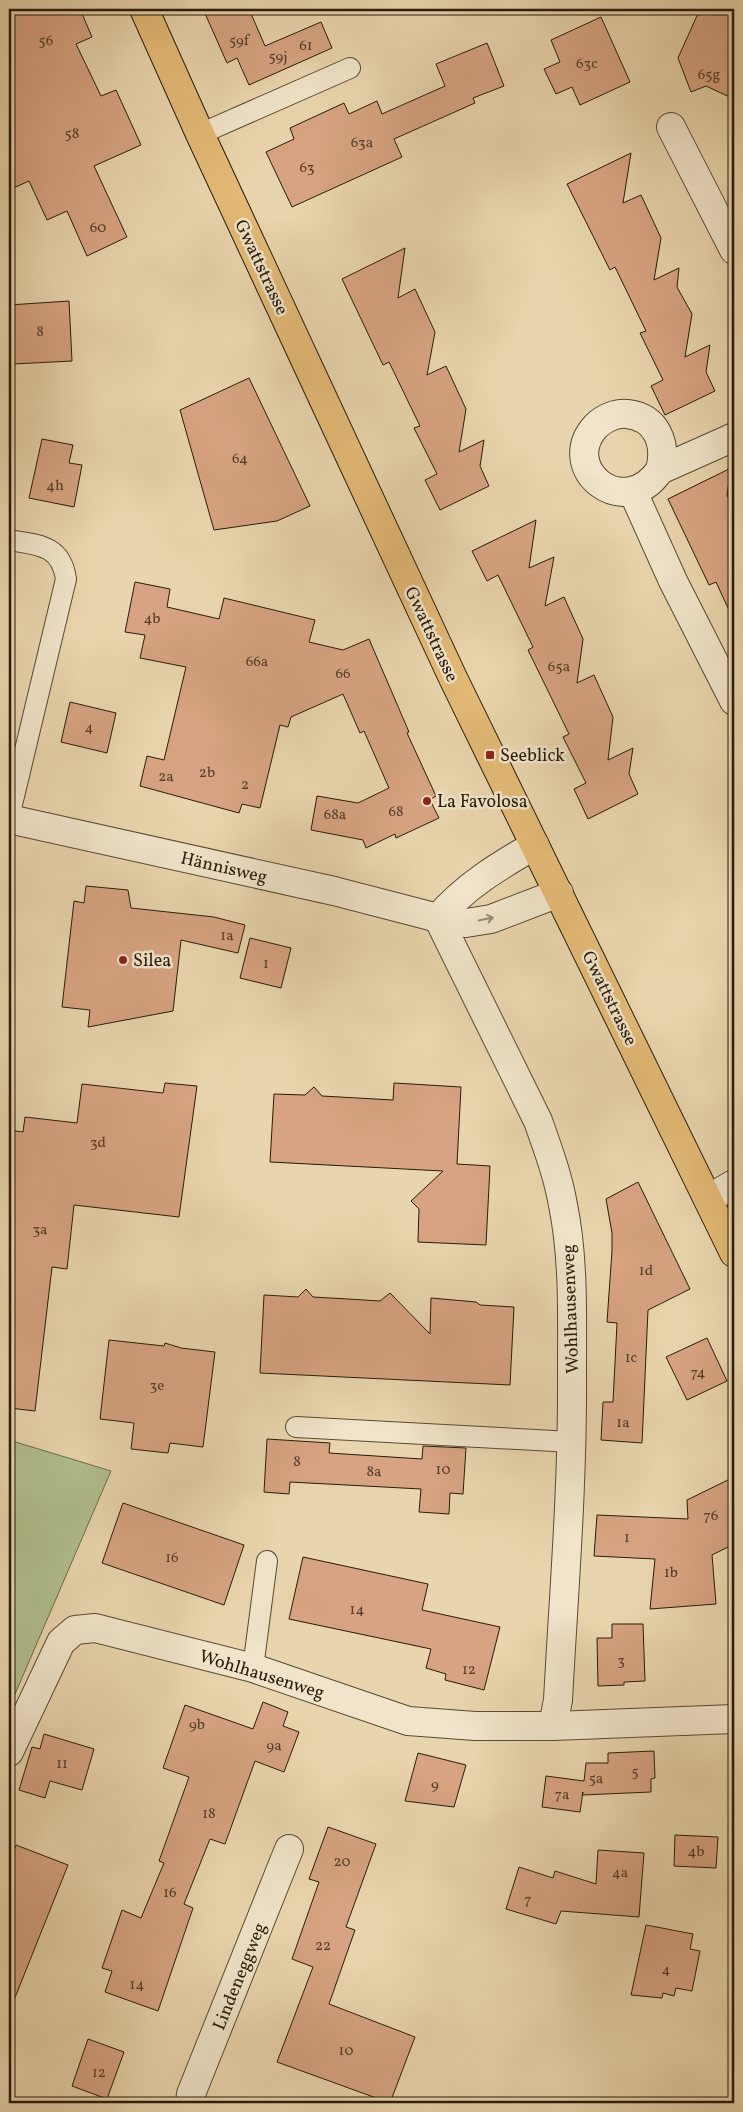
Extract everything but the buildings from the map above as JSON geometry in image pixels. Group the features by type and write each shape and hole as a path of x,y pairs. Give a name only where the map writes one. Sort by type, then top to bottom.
{"main road":[{"name":"Gwattstrasse","path":"144,9 200,134 453,678 734,1253"}],"street":[{"path":"671,127 734,250"},
{"path":"660,470 664,457 663,444 658,432 649,422 637,416 624,414 611,416 600,422 590,432 584,458 588,471 596,481 607,489 619,493 633,492 644,488 660,470 734,437"},
{"path":"633,492 673,581 734,702"},
{"name":"Hännisweg","path":"9,818 466,923 491,919 559,893"},
{"path":"438,918 455,898 473,884 535,845"},
{"name":"Wohlhausenweg","path":"438,918 538,1121 558,1182 568,1236 572,1312 572,1442 558,1700 553,1726"},
{"path":"708,1199 734,1184"},
{"name":"Wohlhausenweg","path":"9,1752 61,1642 75,1630 95,1628 253,1668 408,1720 475,1726 553,1726 734,1719"},
{"name":"Lindeneggweg","path":"190,2103 290,1849"}],"lane":[{"path":"200,134 350,68"},
{"path":"9,540 50,549 58,556 65,567 66,579 9,818"},
{"path":"296,1427 572,1442"},
{"path":"253,1668 267,1561"}],"green space":[{"path":"9,1440 111,1471 9,1708"}],"place":[{"name":"Seeblick","path":"490,755"},
{"name":"La Favolosa","path":"427,801"},
{"name":"Silea","path":"123,960"}]}
